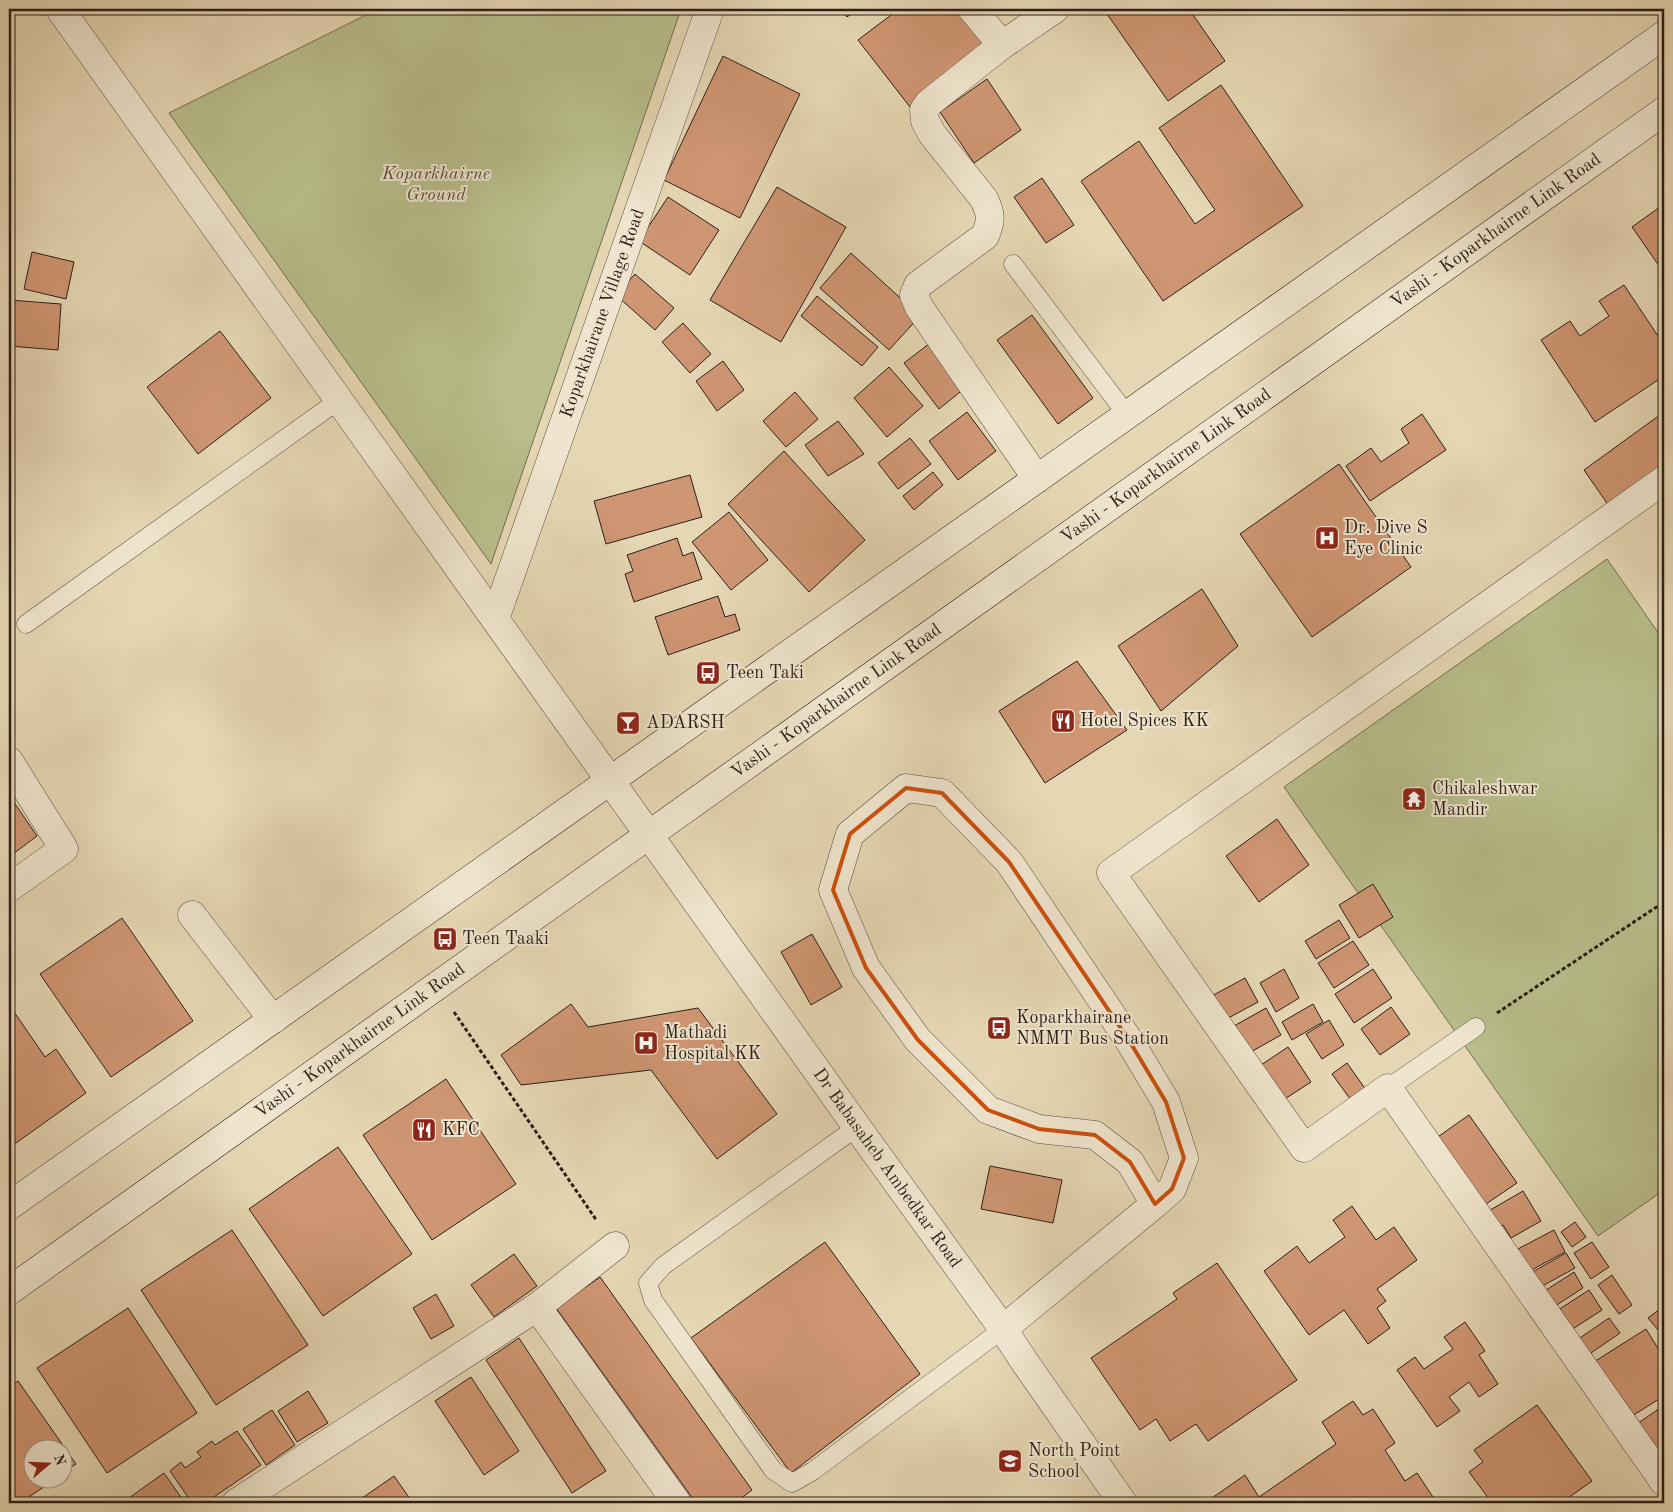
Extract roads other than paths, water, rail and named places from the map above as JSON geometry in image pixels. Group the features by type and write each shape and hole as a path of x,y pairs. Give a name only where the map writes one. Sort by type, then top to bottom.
{"street":[{"name":"Dr Babasaheb Ambedkar Road","path":"60,9 857,1127 1004,1329 1024,1361 1123,1503"},
{"name":"Koparkhairane Village Road","path":"495,619 710,9"},
{"path":"972,9 1002,45"},
{"path":"1037,479 919,307 914,295 918,285 984,236 990,224 990,210 984,199 932,134 925,121 924,110 928,103 1002,45 1055,9"},
{"path":"9,1206 1664,35"},
{"name":"Vashi - Koparkhairne Link Road","path":"9,1291 1664,111"},
{"path":"1664,480 1111,872 1304,1148 1388,1088 1664,1482"},
{"path":"9,761 64,848 9,888"},
{"path":"1004,1329 1155,1204 1172,1189 1184,1158 1166,1102 1130,1042 1009,862 942,793 906,788 850,834 833,890 866,968 918,1040 988,1110 1039,1129 1095,1135 1130,1162 1155,1204"},
{"path":"192,915 274,1019"},
{"path":"236,1503 537,1307 615,1246"},
{"path":"537,1307 677,1503"}],"lane":[{"path":"1013,264 1127,414"},
{"path":"26,624 339,400"},
{"path":"1388,1088 1476,1027"},
{"path":"857,1127 664,1266 648,1283 653,1300 772,1470 792,1483 813,1471 1004,1329"}],"place":[{"name":"Dr. Dive S Eye Clinic","path":"1327,538"},
{"name":"Teen Taki","path":"708,673"},
{"name":"Hotel Spices KK","path":"1063,721"},
{"name":"ADARSH","path":"628,723"},
{"name":"Chikaleshwar Mandir","path":"1414,799"},
{"name":"Teen Taaki","path":"445,939"},
{"name":"Koparkhairane NMMT Bus Station","path":"999,1028"},
{"name":"Mathadi Hospital KK","path":"646,1043"},
{"name":"KFC","path":"424,1130"},
{"name":"North Point School","path":"1010,1461"}],"park label":[{"name":"Koparkhairne Ground","path":"436,184"}]}
